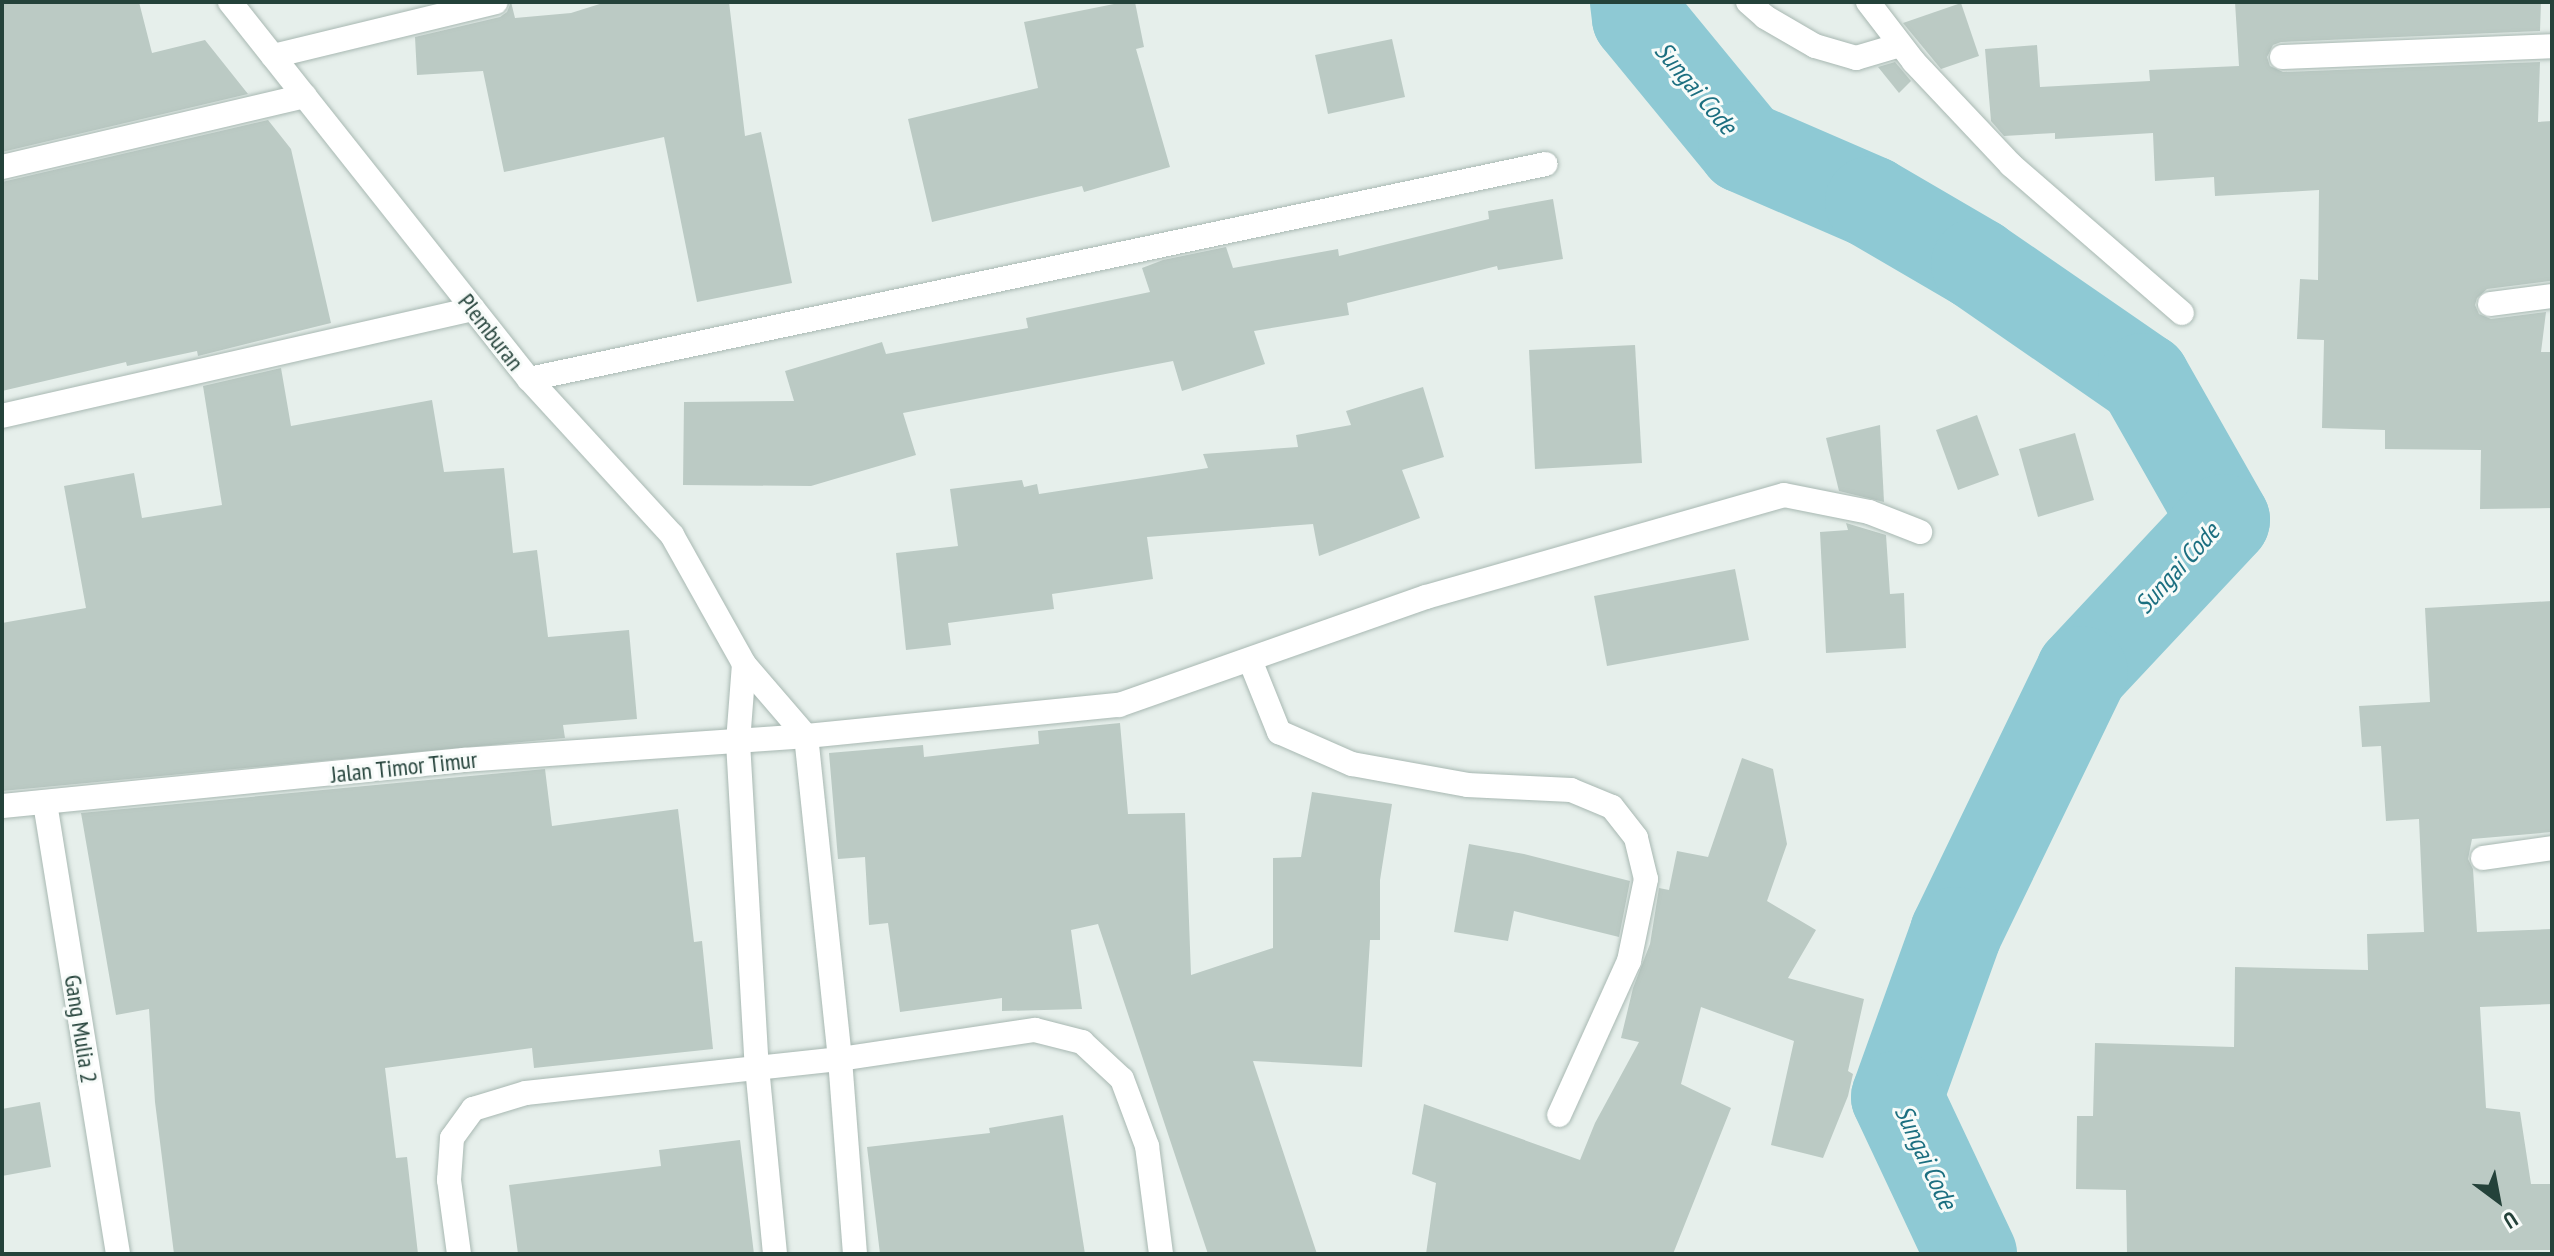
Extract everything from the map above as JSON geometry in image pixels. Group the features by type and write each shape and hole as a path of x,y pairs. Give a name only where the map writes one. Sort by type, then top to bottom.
{"street":[{"name":"Plemburan","path":"230,2 529,379 672,535 744,664 806,736"},
{"path":"273,56 496,2"},
{"path":"1748,2 1765,17 1815,46 1856,58 1900,45"},
{"path":"1868,2 1900,45 2011,165 2182,313"},
{"path":"2282,57 2552,46"},
{"path":"2,167 305,96"},
{"path":"529,379 1546,164"},
{"path":"2490,304 2552,296"},
{"path":"2,416 473,309"},
{"name":"Jalan Timor Timur","path":"2,806 464,760 738,742 1119,705 1426,597 1784,495 1869,512 1920,532"},
{"path":"1250,660 1279,732 1352,764 1467,785 1571,790 1612,807 1636,838 1646,879 1629,961 1559,1115"},
{"path":"744,664 738,742 757,1067 775,1254"},
{"path":"806,736 840,1059 855,1254"},
{"name":"Gang Mulia 2","path":"45,803 118,1254"},
{"path":"2483,858 2552,848"},
{"path":"459,1254 449,1180 452,1138 473,1109 526,1093 840,1059 1035,1030 1082,1042 1122,1079 1147,1146 1161,1254"}],"building":[{"path":"2,2 139,2 152,53 205,40 248,94 2,152"},
{"path":"511,2 515,18 571,13 606,2 729,2 745,136 761,132 792,283 697,302 664,137 504,172 483,71 417,75 415,37 500,17 507,12"},
{"path":"1135,2 1144,47 1136,49 1170,167 1084,192 1082,186 932,222 908,119 1038,88 1024,22"},
{"path":"2235,2 2541,2 2540,31 2281,42 2273,45 2267,57 2270,66 2283,72 2540,62 2538,122 2552,121 2550,281 2487,289 2477,298 2475,305 2479,314 2491,319 2546,312 2541,352 2552,352 2552,508 2480,509 2481,450 2385,449 2385,430 2322,428 2324,340 2297,339 2300,279 2318,280 2319,190 2215,196 2214,177 2155,181 2153,133 2055,139 2055,133 2004,136 1991,121 1985,49 2037,45 2040,87 2150,81 2149,70 2239,66"},
{"path":"1961,3 1979,56 1941,69 1903,23"},
{"path":"1392,39 1405,97 1328,114 1315,55"},
{"path":"1895,62 1911,81 1899,93 1878,67"},
{"path":"268,120 291,149 331,323 198,356 197,351 127,366 126,362 2,391 2,182"},
{"path":"1553,199 1563,259 1498,270 1497,266 1347,303 1349,315 1254,331 1265,364 1182,391 1173,361 903,413 916,455 811,486 683,485 684,402 794,401 785,371 882,342 886,354 1028,328 1026,318 1150,292 1142,268 1163,260 1226,247 1233,268 1338,249 1339,256 1489,219 1488,211"},
{"path":"1635,345 1642,463 1535,469 1529,350"},
{"path":"281,368 291,426 432,400 444,472 504,468 513,553 537,550 548,637 629,630 637,719 563,725 565,738 2,791 2,623 86,608 64,486 134,473 142,518 222,505 203,386"},
{"path":"1423,387 1444,457 1402,470 1420,518 1319,556 1313,524 1147,537 1153,579 1052,594 1054,609 948,623 951,645 906,650 896,553 958,546 950,489 1022,480 1024,487 1037,484 1039,494 1208,468 1203,454 1298,447 1296,435 1351,425 1346,411"},
{"path":"1977,415 1999,475 1958,490 1936,430"},
{"path":"1880,425 1884,502 1839,491 1826,438"},
{"path":"2075,433 2094,500 2038,517 2019,449"},
{"path":"1846,523 1886,535 1890,594 1904,593 1906,648 1826,653 1820,532 1848,530"},
{"path":"1735,569 1749,640 1607,666 1594,596"},
{"path":"2552,601 2552,832 2472,839 2468,859 2473,869 2477,932 2552,929 2552,1004 2480,1007 2486,1108 2520,1112 2531,1184 2552,1184 2552,1250 2127,1254 2126,1190 2076,1189 2077,1116 2093,1116 2095,1043 2234,1047 2235,967 2368,970 2367,934 2424,932 2419,819 2386,821 2381,746 2362,747 2359,706 2430,702 2425,608"},
{"path":"1120,723 1128,814 1185,813 1191,975 1273,948 1273,858 1301,857 1312,792 1392,804 1380,880 1380,940 1370,940 1362,1067 1253,1061 1317,1254 1208,1254 1098,924 1071,930 1082,1009 1002,1011 1002,998 900,1012 888,923 869,925 865,857 838,859 829,753 923,745 924,757 1039,744 1038,731"},
{"path":"1742,758 1773,769 1787,844 1767,901 1816,930 1788,978 1864,999 1848,1071 1853,1074 1848,1096 1823,1158 1771,1145 1794,1041 1701,1007 1681,1084 1731,1108 1673,1254 1426,1254 1436,1183 1412,1174 1424,1104 1580,1160 1595,1123 1639,1042 1621,1038 1633,988 1650,944 1659,888 1669,890 1677,851 1708,857"},
{"path":"545,769 552,826 678,809 694,942 702,941 713,1049 534,1068 532,1048 385,1068 396,1158 407,1157 418,1254 174,1254 155,1102 149,1009 116,1015 81,813"},
{"path":"1469,844 1524,854 1630,881 1619,937 1514,911 1508,941 1454,932"},
{"path":"40,1102 51,1167 2,1176 2,1109"},
{"path":"1063,1115 1085,1254 880,1254 867,1147 990,1133 989,1128"},
{"path":"740,1140 754,1254 518,1254 509,1185 661,1166 659,1150"}],"waterway":[{"name":"Sungai Code","path":"1636,2 1638,18 1744,147 1871,202 1977,264 2144,379 2224,520 2082,672 1956,933 1897,1097 1971,1254"}]}
